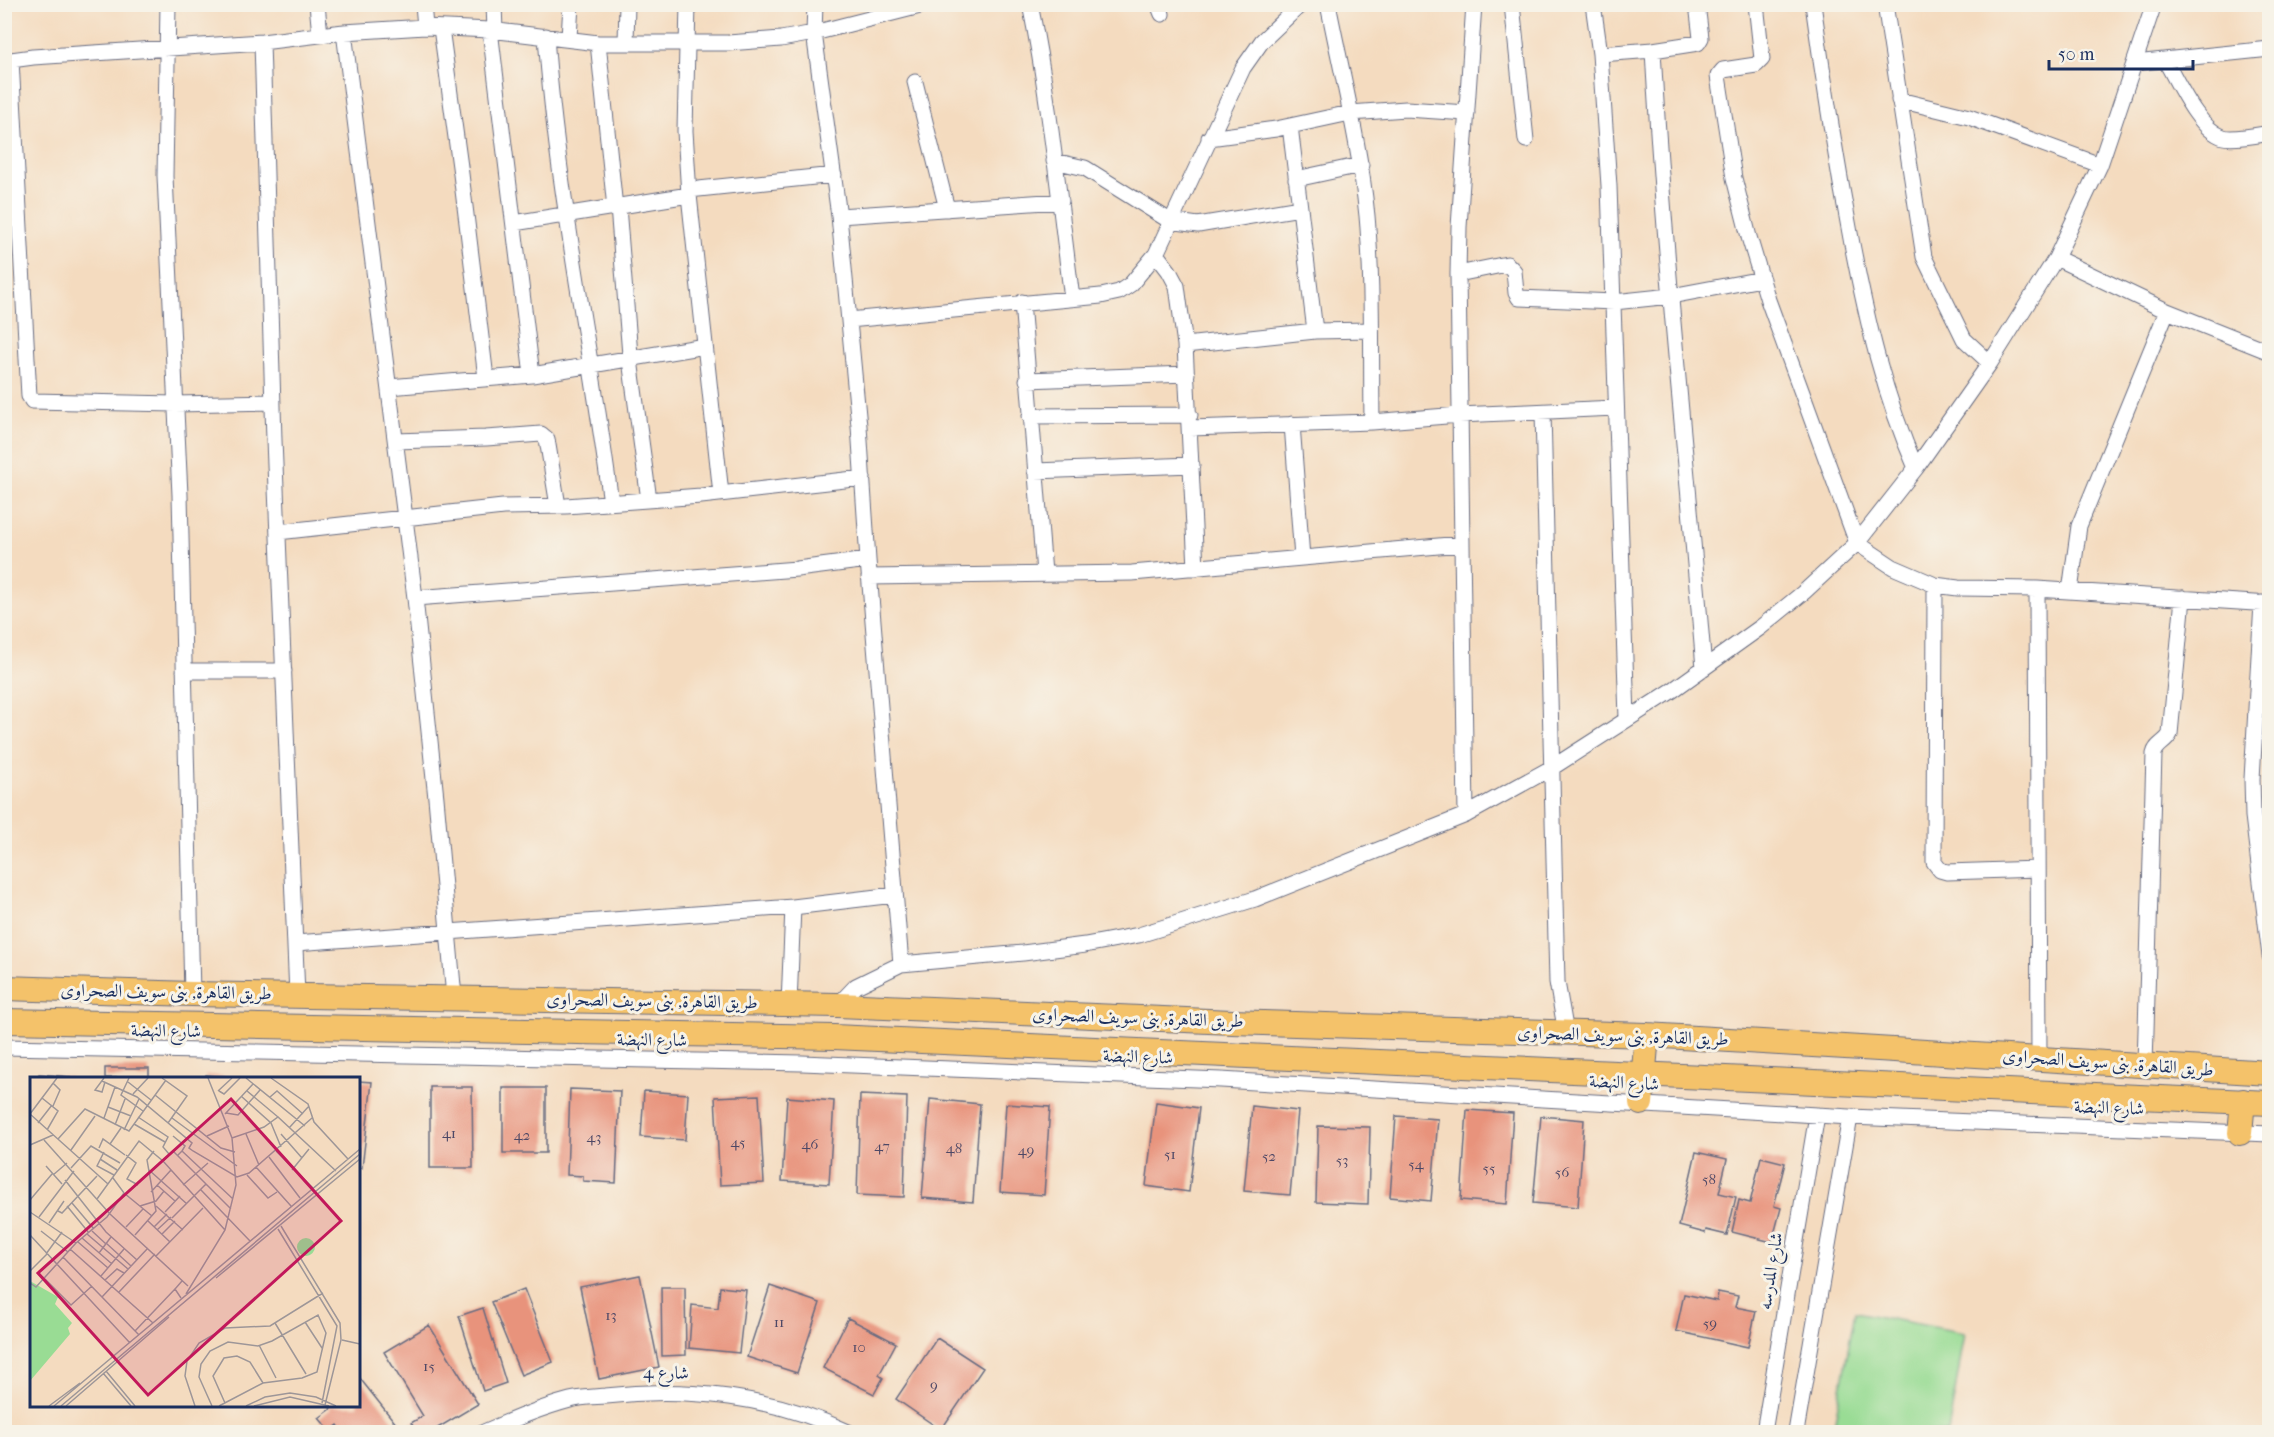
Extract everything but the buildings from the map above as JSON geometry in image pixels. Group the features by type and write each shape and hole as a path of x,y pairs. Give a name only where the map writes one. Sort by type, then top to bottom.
{"main road":[{"name":"طريق القاهرة, بنى سويف الصحراوى","path":"4,988 192,994 838,1005 1220,1022 1647,1035 2270,1073"},
{"name":"طريق القاهرة, بنى سويف الصحراوى","path":"4,1020 834,1037 2270,1103"},
{"path":"1641,1103 1647,1035"},
{"path":"2241,1133 2243,1101"}],"street":[{"path":"168,4 165,176 180,495 192,994"},
{"path":"317,4 320,35"},
{"path":"423,4 425,27"},
{"path":"494,4 493,30 532,375"},
{"path":"569,39 571,4"},
{"path":"626,43 627,4"},
{"path":"688,4 685,130 689,192 721,494"},
{"path":"815,4 814,33 834,175 849,320 901,964"},
{"path":"273,402 175,404 38,402 28,396 8,60 262,42 344,32 425,27 493,30 598,43 686,44 780,39 814,33 928,4"},
{"path":"1030,4 1061,201 1072,298"},
{"path":"849,320 1119,292 1131,284 1156,254 1209,138 1249,59 1262,41 1301,4"},
{"path":"1328,4 1361,165 1369,258 1372,422"},
{"path":"1466,815 1458,274 1474,4"},
{"path":"1512,4 1526,140"},
{"path":"1593,4 1600,54 1609,186 1627,718"},
{"path":"1600,54 1698,44 1701,38 1697,4"},
{"path":"1756,4 1762,59 1756,65 1723,70 1718,76 1734,178 1762,279 1800,391 1857,543 1893,567 1935,585 1958,588 2037,589 2266,604 2253,740 2253,816 2270,956"},
{"path":"1813,4 1825,90 1863,302 1895,418 1916,468"},
{"path":"1885,4 1924,257 1964,339 1990,363"},
{"path":"838,1005 856,986 901,964 1023,953 1085,945 1139,934 1254,899 1466,815 1553,767 1704,668 1761,627 1804,592 1857,543 1916,468 1990,363 2056,258 2100,165 2154,4"},
{"path":"441,28 486,378"},
{"path":"344,32 415,598 454,997"},
{"path":"546,36 550,97 566,214 611,503"},
{"path":"262,42 273,402 297,995"},
{"path":"598,43 631,360 649,500"},
{"path":"1653,50 1666,255 1704,668"},
{"path":"2135,63 2270,50"},
{"path":"2165,60 2200,119 2211,131 2225,138 2270,134"},
{"path":"915,82 946,209"},
{"path":"1899,100 1969,117 2100,165"},
{"path":"1209,138 1290,126 1350,113 1406,109 1467,113"},
{"path":"1290,126 1315,331"},
{"path":"1054,161 1084,168 1170,221 1198,225 1300,208"},
{"path":"1296,179 1361,165"},
{"path":"514,222 616,207 689,192 834,175"},
{"path":"839,216 1061,201"},
{"path":"1156,254 1177,286 1185,345 1196,568"},
{"path":"2056,258 2167,311 2270,352"},
{"path":"1458,274 1507,264 1514,270 1516,293 1520,298 1614,302 1671,296 1762,279"},
{"path":"1022,302 1044,573"},
{"path":"2070,591 2079,526 2167,311"},
{"path":"1185,345 1315,331 1370,330"},
{"path":"389,387 532,375 705,346"},
{"path":"1028,380 1187,374"},
{"path":"1030,416 1292,424 1372,422 1459,415 1615,408"},
{"path":"1543,412 1557,982 1566,1033"},
{"path":"1292,424 1302,558"},
{"path":"396,441 541,434 547,439 558,506"},
{"path":"1035,471 1192,465"},
{"path":"278,532 405,516 503,507 649,500 863,478"},
{"path":"869,577 1132,573 1461,544"},
{"path":"415,598 797,569 868,560"},
{"path":"1935,585 1934,862 1940,870 1947,872 2038,869"},
{"path":"2037,589 2039,1059"},
{"path":"2145,1065 2154,754 2157,746 2169,738 2170,734 2183,598"},
{"path":"184,670 284,671"},
{"path":"2253,816 2270,814"},
{"path":"295,943 793,907 894,896"},
{"path":"789,1004 793,907"},
{"name":"شارع النهضة","path":"4,1047 802,1063 1221,1080 1850,1117 2270,1134"},
{"name":"شارع المدرسه","path":"1764,1432 1817,1115"},
{"path":"1796,1432 1850,1117"},
{"name":"شارع 4","path":"484,1432 523,1415 572,1400 637,1392 703,1393 768,1404 831,1424 848,1432"}],"green space":[{"path":"1855,1312 1965,1333 1948,1432 1833,1432"}]}
